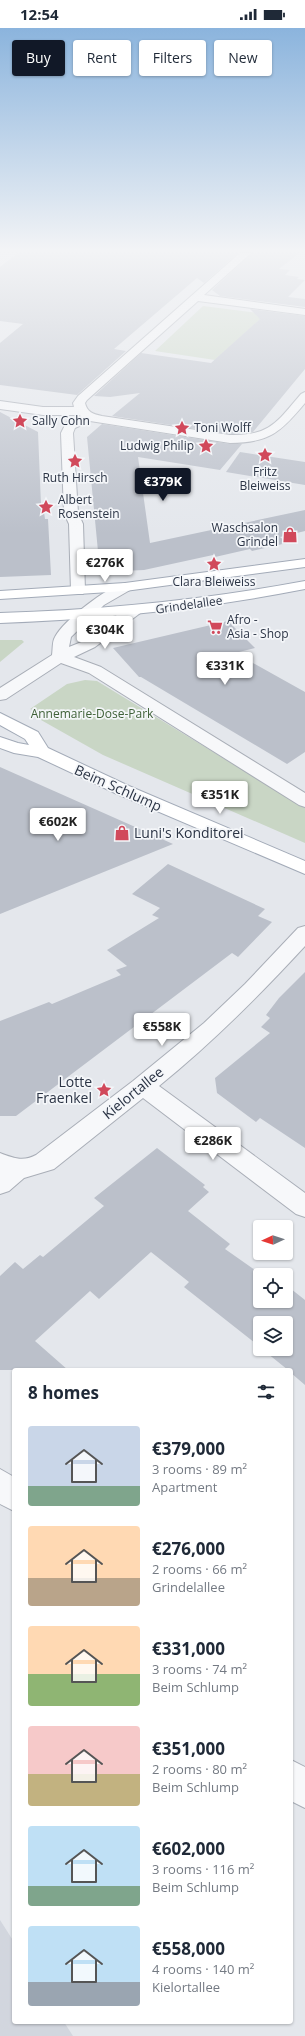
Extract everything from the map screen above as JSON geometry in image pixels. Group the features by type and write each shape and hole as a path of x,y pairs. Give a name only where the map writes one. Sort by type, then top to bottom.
{"main road":[{"name":"Grindelallee","path":"0,595 125,587 305,563"},
{"name":"Grindelallee","path":"0,618 135,612 206,603 305,585"},
{"path":"0,718 32,736 42,752"},
{"name":"Beim Schlump","path":"0,742 14,748 42,752 136,796 305,868"}],"street":[{"path":"85,414 79,403 82,398 139,347"},
{"path":"0,405 43,411 85,414 230,439 244,440 261,437 276,430 305,396"},
{"path":"78,591 76,524 71,513 67,433 70,426 85,414"},
{"path":"60,657 62,638 99,602 125,587"},
{"path":"0,695 60,657 89,644 113,625 135,612"},
{"path":"60,657 95,670 305,801"},
{"name":"Kielortallee","path":"0,1184 9,1166 37,1167 142,1086 232,1010 256,987 305,933"},
{"path":"142,1086 305,1207"},
{"path":"0,1483 12,1495"},
{"path":"293,1779 305,1791"}],"shaded area":[{"path":"0,1920 12,1939 12,2024 65,2024 73,2036 0,2036"}],"green space":[{"path":"160,347 230,347 215,360 155,351"},
{"path":"0,640 22,640 24,642 0,662"},
{"name":"Annemarie-Dose-Park","path":"85,680 97,681 305,808 305,843 103,755 41,720 44,713 30,709 67,684"}],"building":[{"path":"0,347 117,347 114,349 126,351 77,395 0,385"},
{"path":"229,347 305,347 305,369 253,432 230,434 112,416 140,393 110,397 94,396 141,353 211,363"},
{"path":"0,412 38,432 41,505 43,505 45,519 48,519 51,575 0,577"},
{"path":"102,424 230,444 242,444 220,470 138,457 150,543 305,510 305,531 280,537 287,543 252,551 250,549 215,557 213,555 144,570 100,572 87,437"},
{"path":"240,452 305,462 305,485 226,472"},
{"path":"228,621 255,648 235,653 305,692 305,752 287,764 139,677 113,648"},
{"path":"0,767 142,830 173,844 0,914"},
{"path":"168,864 265,909 258,916 272,922 238,957 232,953 16,1116 0,1116 0,1021 49,1002 52,1004 121,975 116,970 127,966 107,950 159,918 152,915 160,908 132,894"},
{"path":"305,972 305,1148 260,1118 256,1122 217,1093 215,1078 270,1033 261,1027 270,1018 266,1015 279,998"},
{"path":"157,1148 205,1185 203,1187 209,1192 188,1211 230,1244 225,1249 253,1269 253,1308 293,1308 293,1291 305,1300 305,1385 293,1375 293,1368 286,1368 271,1356 293,1356 293,1316 253,1316 253,1341 184,1287 189,1282 151,1252 99,1299 90,1291 35,1341 66,1368 12,1368 12,1370 0,1370 0,1276 15,1262 23,1269 40,1255 43,1257 104,1206 94,1198"}],"place":[{"name":"Sally Cohn","path":"20,421"},
{"name":"Toni Wolff","path":"182,428"},
{"name":"Ludwig Philip","path":"206,446"},
{"name":"Fritz Bleiweiss","path":"265,455"},
{"name":"Ruth Hirsch","path":"75,461"},
{"name":"Albert Rosenstein","path":"46,507"},
{"name":"Waschsalon Grindel","path":"290,535"},
{"name":"Clara Bleiweiss","path":"214,564"},
{"name":"Afro - Asia - Shop","path":"215,627"},
{"name":"Luni's Konditorei","path":"122,833"},
{"name":"Lotte Fraenkel","path":"104,1090"}]}
